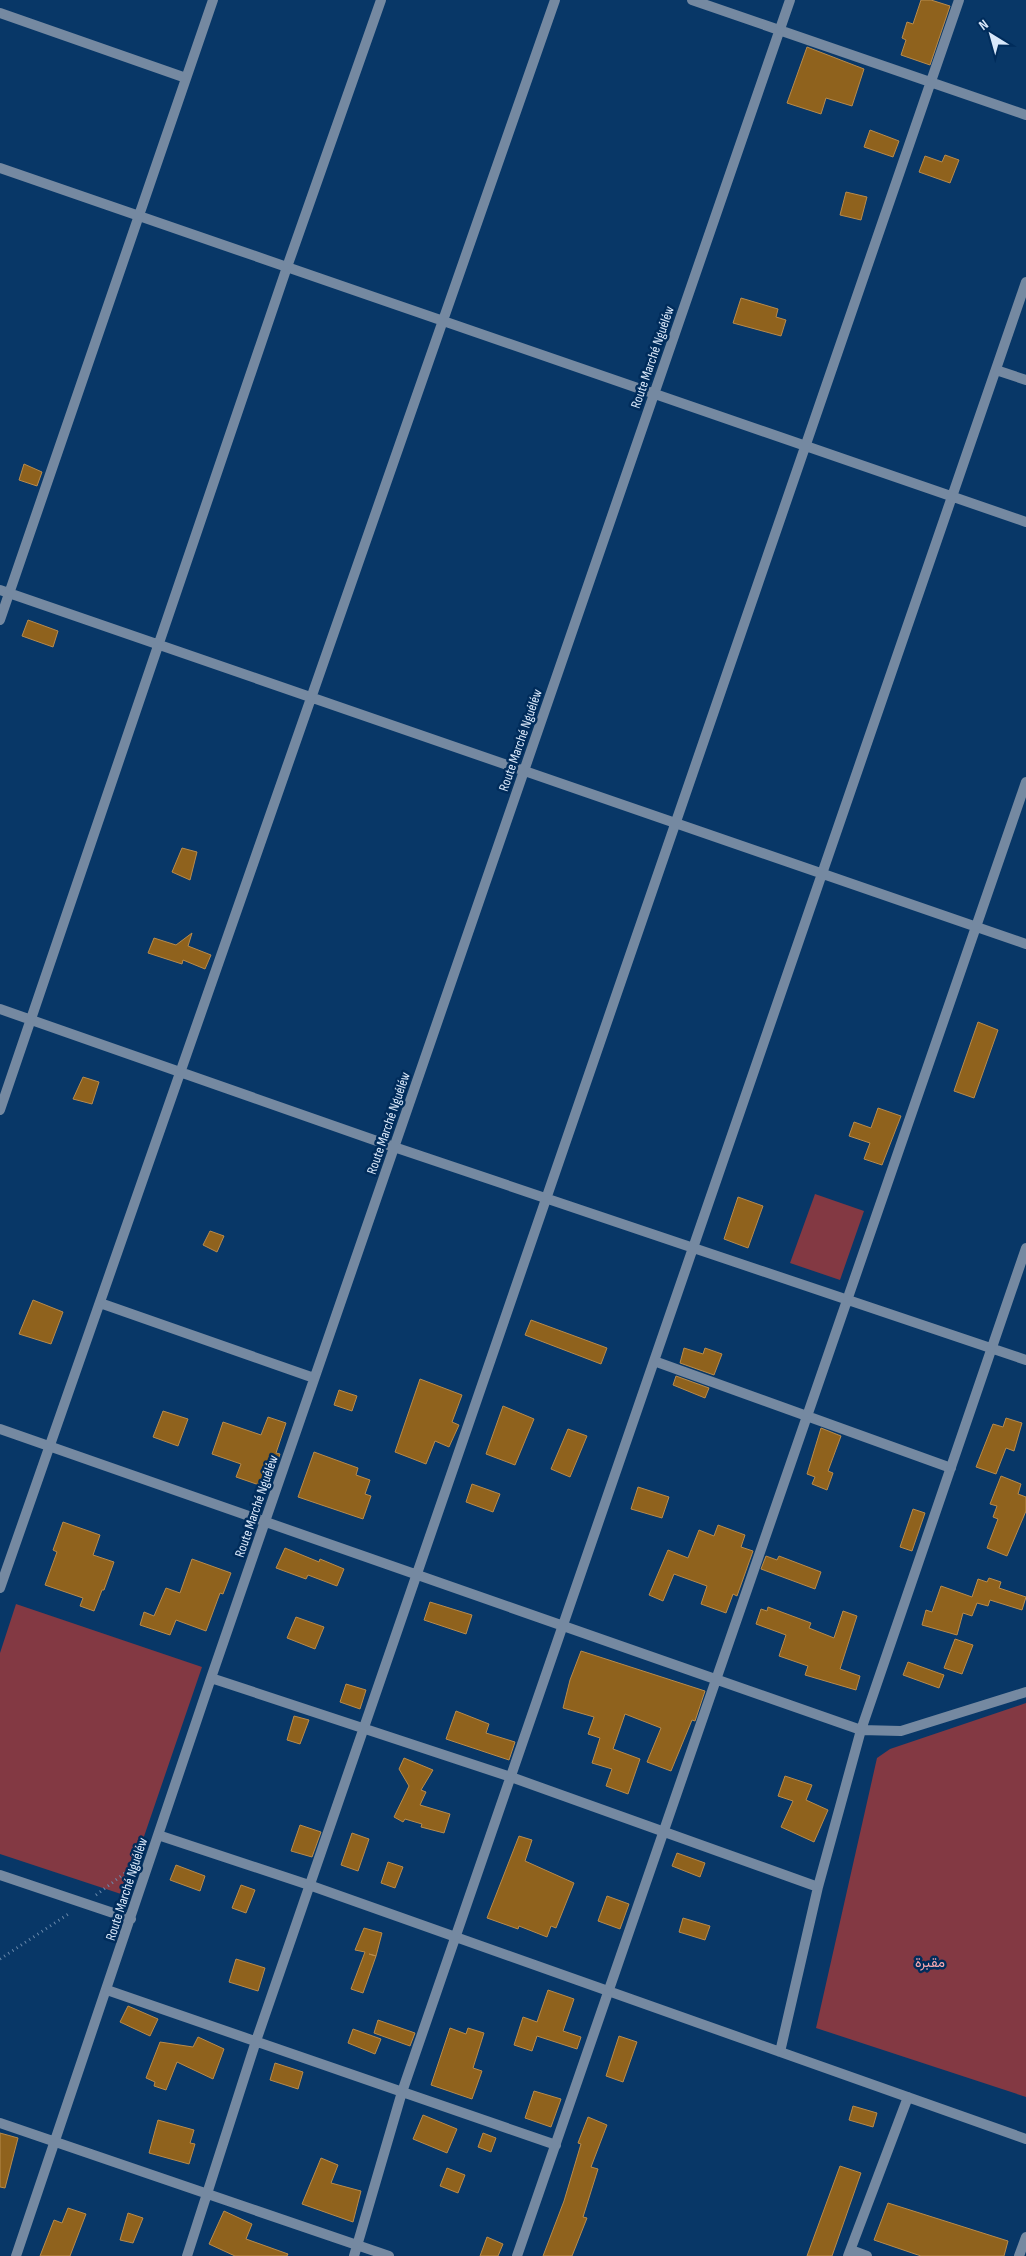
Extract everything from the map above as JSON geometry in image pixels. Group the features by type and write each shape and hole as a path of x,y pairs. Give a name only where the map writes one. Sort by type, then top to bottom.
{"street":[{"path":"0,620 5,591 138,216 212,0"},
{"path":"0,1110 287,267 381,0"},
{"path":"0,1588 555,0"},
{"path":"692,0 1026,115"},
{"name":"Route Marché Nguéléw","path":"16,2256 211,1678 790,0"},
{"path":"187,2256 256,2041 309,1885 959,0"},
{"path":"0,13 186,78"},
{"path":"0,168 1026,522"},
{"path":"354,2256 402,2092 1026,282"},
{"path":"996,370 1026,380"},
{"path":"5,591 1026,944"},
{"path":"517,2256 1026,782"},
{"path":"0,1009 394,1148 1026,1360"},
{"path":"780,2052 818,1887 861,1730 1026,1248"},
{"path":"100,1303 314,1378"},
{"path":"654,1361 951,1468"},
{"path":"0,1429 861,1730 901,1731 1026,1692"},
{"path":"211,1678 511,1777 818,1887"},
{"path":"158,1835 309,1885 1026,2138"},
{"path":"0,1876 131,1918"},
{"path":"107,1990 556,2145"},
{"path":"867,2256 850,2253 908,2097"},
{"path":"0,2123 390,2256"},
{"path":"1019,2256 1026,2236"}],"green space":[{"path":"815,1194 864,1211 840,1280 790,1263"},
{"path":"16,1604 202,1667 124,1895 0,1854 0,1653"},
{"name":"مقبرة","path":"1026,1703 1026,2097 816,2028 877,1758 890,1749"}],"building":[{"path":"921,0 931,0 950,6 930,65 901,55 906,40 902,38 907,22 913,24"},
{"path":"807,47 864,69 852,106 826,98 821,114 787,103"},
{"path":"870,130 899,141 893,157 864,147"},
{"path":"945,155 959,160 950,183 919,172 925,156 942,162"},
{"path":"846,192 867,197 861,220 840,215"},
{"path":"741,298 778,309 776,317 786,320 781,336 733,323"},
{"path":"24,464 42,472 37,486 19,480"},
{"path":"28,620 58,631 53,647 22,636"},
{"path":"182,848 197,852 190,880 172,872"},
{"path":"192,933 188,946 211,955 205,969 183,960 182,964 148,953 154,938 176,945"},
{"path":"978,1022 998,1030 974,1098 954,1091"},
{"path":"83,1077 99,1082 92,1104 73,1099"},
{"path":"878,1108 901,1116 882,1165 864,1159 870,1143 849,1136 854,1122 871,1128"},
{"path":"738,1197 763,1206 748,1248 724,1239"},
{"path":"210,1231 224,1236 217,1252 203,1245"},
{"path":"33,1300 63,1312 51,1344 19,1334"},
{"path":"531,1320 607,1348 601,1364 525,1335"},
{"path":"684,1348 703,1354 705,1348 722,1354 714,1375 680,1363"},
{"path":"676,1376 709,1388 705,1398 673,1385"},
{"path":"420,1379 462,1395 452,1422 459,1425 449,1447 435,1441 426,1464 395,1452"},
{"path":"339,1390 357,1396 352,1411 334,1405"},
{"path":"503,1406 534,1419 515,1465 486,1454"},
{"path":"163,1411 188,1419 178,1446 153,1437"},
{"path":"268,1417 286,1423 276,1453 280,1454 268,1488 236,1477 241,1464 212,1454 223,1422 261,1435"},
{"path":"1006,1418 1022,1423 1014,1451 1006,1448 996,1474 976,1467 993,1424 1003,1427"},
{"path":"821,1428 841,1436 828,1471 833,1473 827,1490 812,1484 815,1477 807,1474"},
{"path":"568,1429 587,1436 570,1477 551,1469"},
{"path":"314,1452 358,1468 356,1475 370,1480 365,1494 371,1496 363,1519 298,1497"},
{"path":"1001,1476 1021,1484 1018,1494 1026,1497 1026,1511 1007,1556 987,1548 998,1519 993,1517 997,1506 990,1504"},
{"path":"472,1484 500,1494 493,1512 466,1502"},
{"path":"638,1487 669,1497 662,1518 631,1509"},
{"path":"913,1509 925,1513 912,1551 900,1547"},
{"path":"63,1522 100,1535 93,1555 114,1562 94,1611 80,1606 83,1598 45,1585 57,1552 53,1550"},
{"path":"718,1525 745,1535 741,1547 753,1551 737,1596 733,1594 726,1613 701,1604 707,1586 674,1574 663,1601 649,1595 668,1550 688,1558 699,1530 714,1536"},
{"path":"285,1548 319,1562 320,1559 344,1569 337,1586 308,1575 306,1579 276,1568"},
{"path":"766,1556 777,1560 779,1556 821,1572 815,1589 761,1569"},
{"path":"192,1559 231,1573 223,1594 220,1593 206,1631 176,1620 170,1635 140,1625 144,1612 154,1616 166,1588 180,1593"},
{"path":"989,1578 1001,1582 999,1588 1026,1597 1022,1610 990,1600 988,1606 977,1603 972,1616 963,1613 957,1635 922,1625 926,1610 932,1612 941,1586 972,1597 978,1579 987,1582"},
{"path":"430,1602 472,1615 466,1634 424,1620"},
{"path":"768,1607 811,1623 809,1628 834,1638 843,1611 857,1616 840,1669 860,1676 856,1690 805,1675 808,1666 779,1656 786,1635 756,1624 761,1609 767,1611"},
{"path":"296,1617 324,1627 315,1649 287,1638"},
{"path":"955,1639 973,1645 962,1674 944,1668"},
{"path":"581,1651 705,1691 695,1721 692,1720 671,1771 647,1762 661,1728 625,1714 613,1749 640,1759 628,1794 606,1786 612,1769 592,1763 600,1738 588,1734 594,1717 563,1708 570,1680"},
{"path":"908,1662 944,1675 939,1688 903,1675"},
{"path":"346,1684 366,1690 360,1709 340,1702"},
{"path":"456,1711 489,1724 486,1733 515,1742 509,1760 446,1739"},
{"path":"294,1716 309,1720 300,1744 287,1740"},
{"path":"404,1758 433,1770 421,1790 426,1792 420,1805 450,1814 444,1833 421,1827 422,1824 405,1819 403,1822 394,1817 409,1786 399,1769"},
{"path":"785,1776 812,1785 806,1800 828,1810 814,1842 781,1827 793,1801 778,1796"},
{"path":"300,1825 321,1832 312,1857 291,1851"},
{"path":"352,1833 369,1839 358,1871 341,1865"},
{"path":"519,1836 532,1840 525,1861 574,1883 556,1928 551,1926 547,1937 519,1926 518,1929 487,1918"},
{"path":"677,1853 705,1863 700,1877 672,1866"},
{"path":"388,1862 403,1867 395,1888 381,1883"},
{"path":"176,1865 205,1876 200,1891 170,1880"},
{"path":"241,1885 255,1890 246,1913 232,1908"},
{"path":"607,1896 629,1904 620,1929 598,1921"},
{"path":"683,1918 710,1926 705,1940 679,1932"},
{"path":"364,1928 382,1933 363,1993 351,1989 365,1952 355,1950"},
{"path":"236,1959 265,1968 258,1991 229,1982"},
{"path":"548,1990 574,1999 563,2031 581,2037 577,2049 537,2036 532,2051 514,2045 523,2017 537,2022"},
{"path":"128,2006 158,2019 150,2036 120,2022"},
{"path":"378,2020 415,2033 410,2046 374,2033"},
{"path":"450,2028 466,2034 468,2028 484,2033 473,2068 482,2071 472,2099 431,2085"},
{"path":"353,2029 381,2039 375,2054 348,2043"},
{"path":"619,2036 637,2042 623,2082 606,2076"},
{"path":"198,2037 224,2049 213,2079 177,2062 166,2090 154,2086 155,2082 146,2078 160,2042 193,2047"},
{"path":"275,2063 303,2072 298,2089 270,2080"},
{"path":"534,2091 561,2099 551,2127 525,2118"},
{"path":"853,2106 877,2113 873,2127 849,2120"},
{"path":"423,2115 457,2129 447,2153 413,2139"},
{"path":"588,2117 607,2125 591,2167 598,2169 583,2217 587,2218 572,2256 543,2256 564,2201 581,2144 578,2143"},
{"path":"158,2120 194,2130 190,2143 195,2144 189,2164 149,2153"},
{"path":"0,2133 18,2138 5,2188 0,2187"},
{"path":"483,2133 496,2138 491,2152 478,2147"},
{"path":"321,2158 338,2165 331,2183 361,2191 353,2222 302,2204"},
{"path":"840,2166 861,2173 832,2256 807,2256"},
{"path":"447,2168 465,2175 458,2193 440,2186"},
{"path":"888,2203 1008,2241 1004,2256 921,2256 874,2240"},
{"path":"68,2208 86,2214 70,2256 40,2256 54,2220 62,2223"},
{"path":"224,2211 252,2224 246,2239 288,2254 287,2256 235,2256 209,2244"},
{"path":"128,2213 143,2218 133,2243 120,2240"},
{"path":"487,2237 503,2244 498,2256 480,2256"}]}
